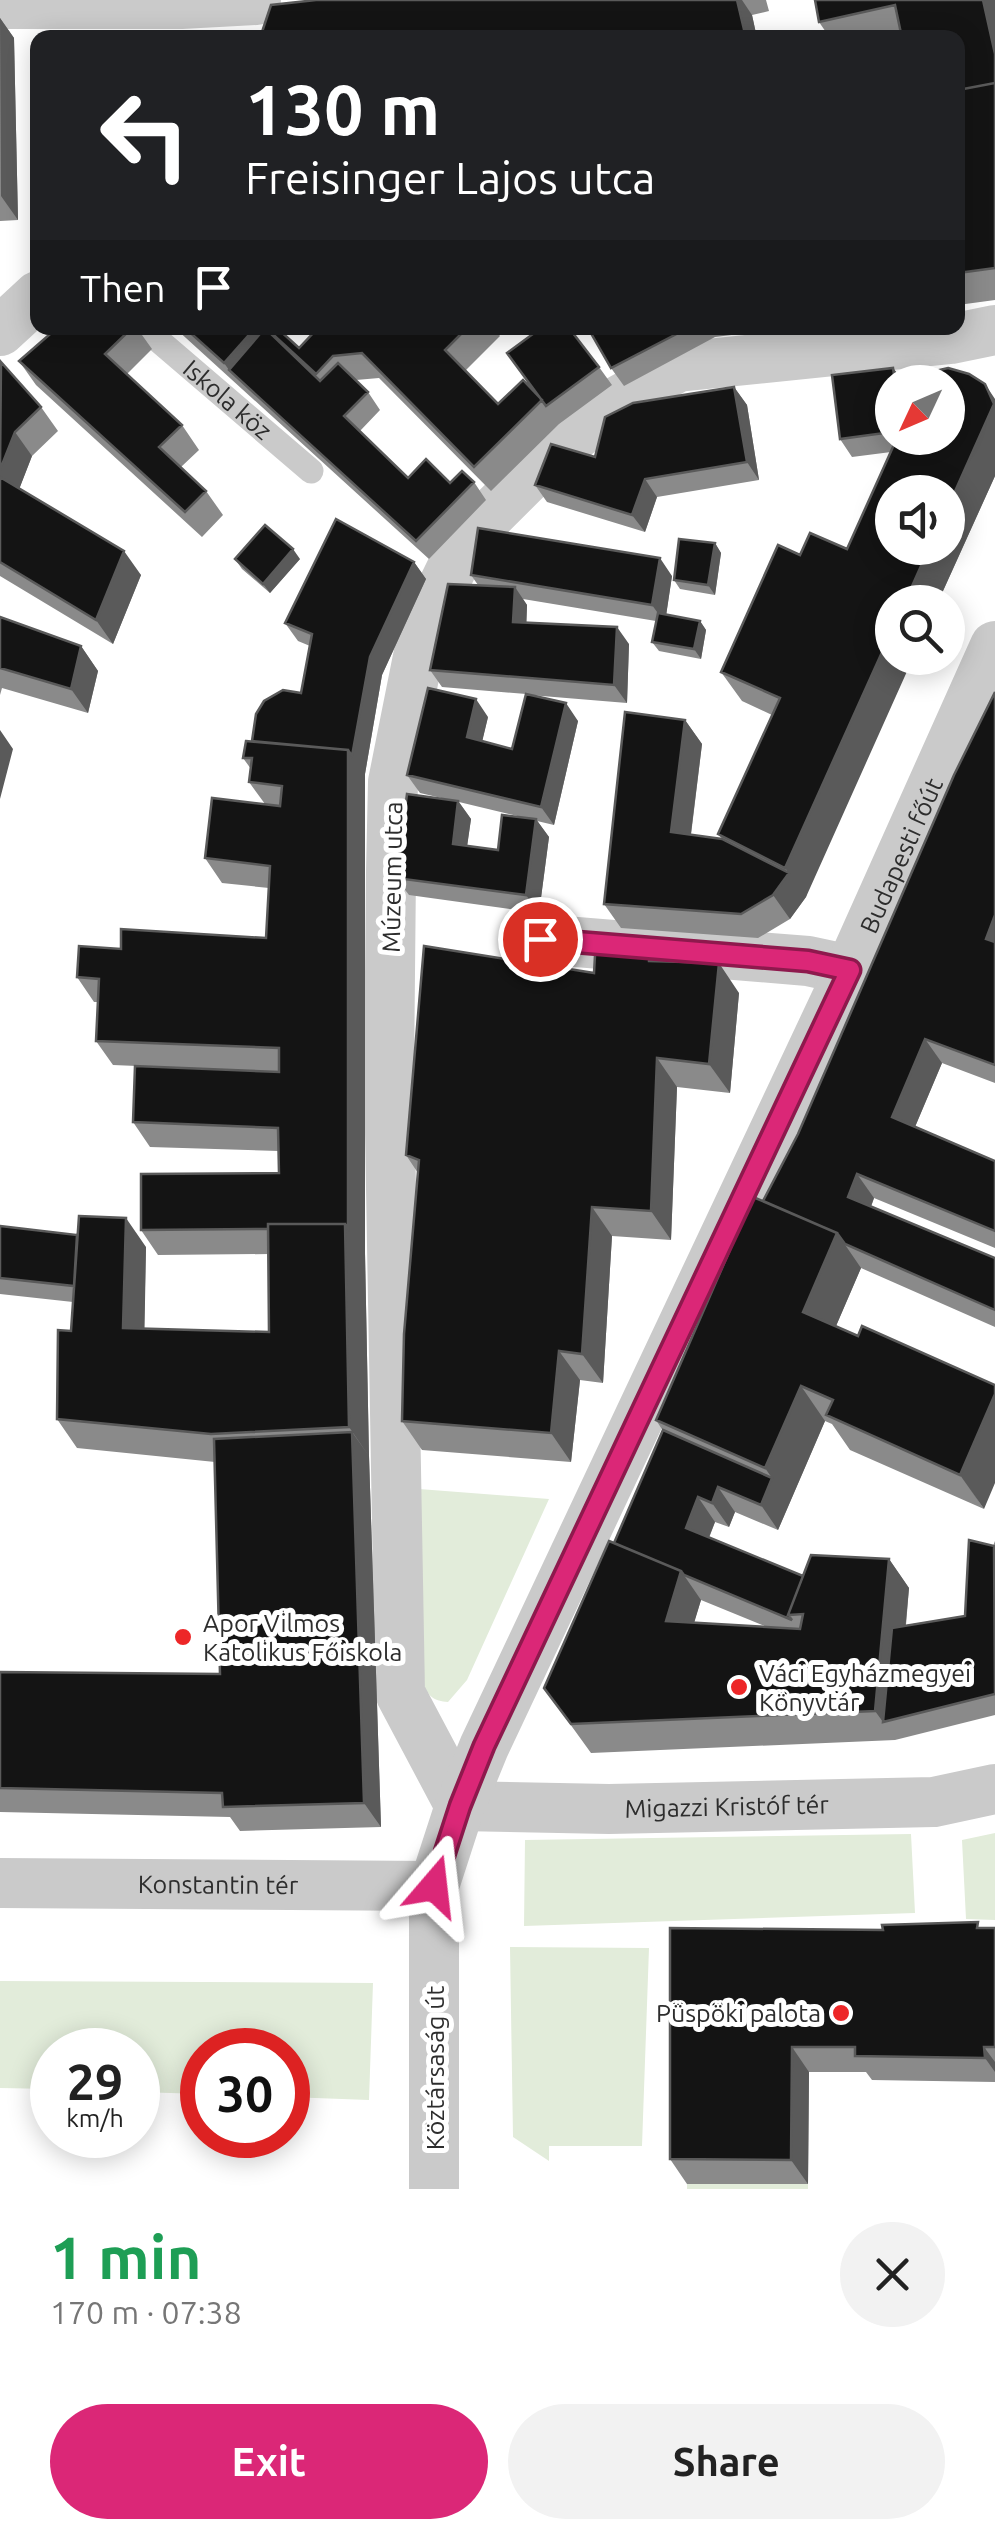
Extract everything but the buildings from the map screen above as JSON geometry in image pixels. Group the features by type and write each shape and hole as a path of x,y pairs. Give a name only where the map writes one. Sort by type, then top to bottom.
{"street":[{"path":"0,4 181,21 256,0"},
{"path":"0,331 30,303"},
{"name":"Múzeum utca","path":"460,1806 400,1693 389,1076 391,870 394,782 421,642 466,539 542,463 616,402 647,384 678,368 951,339 995,330"},
{"name":"Budapesti főút","path":"434,1886 460,1806 492,1729 850,970 995,646"},
{"path":"540,939 808,961 850,970"},
{"name":"Migazzi Kristóf tér","path":"460,1806 610,1809 918,1802 995,1790"},
{"name":"Konstantin tér","path":"0,1883 434,1886"},
{"name":"Köztársaság út","path":"434,1886 434,2189"}],"lane":[{"name":"Iskola köz","path":"152,335 311,471"}],"green space":[{"path":"419,1489 549,1499 467,1680 448,1702 432,1698 423,1684"},
{"path":"995,1833 995,1920 966,1919 962,1840"},
{"path":"911,1834 915,1913 524,1926 525,1840"},
{"path":"510,1947 649,1948 642,2146 549,2146 549,2161 513,2137"},
{"path":"0,1981 373,1983 369,2100 310,2098 310,2028 180,2028 180,2093 160,2093 160,2028 30,2028 30,2089 0,2088"},
{"path":"687,2184 808,2184 808,2189 687,2189"}],"place":[{"name":"Apor Vilmos Katolikus Főiskola","path":"183,1637"},
{"name":"Váci Egyházmegyei Könyvtár","path":"739,1687"},
{"name":"Püspöki palota","path":"841,2013"}],"route":[{"path":"434,1886 484,1746 850,970 808,961 540,939"}]}
